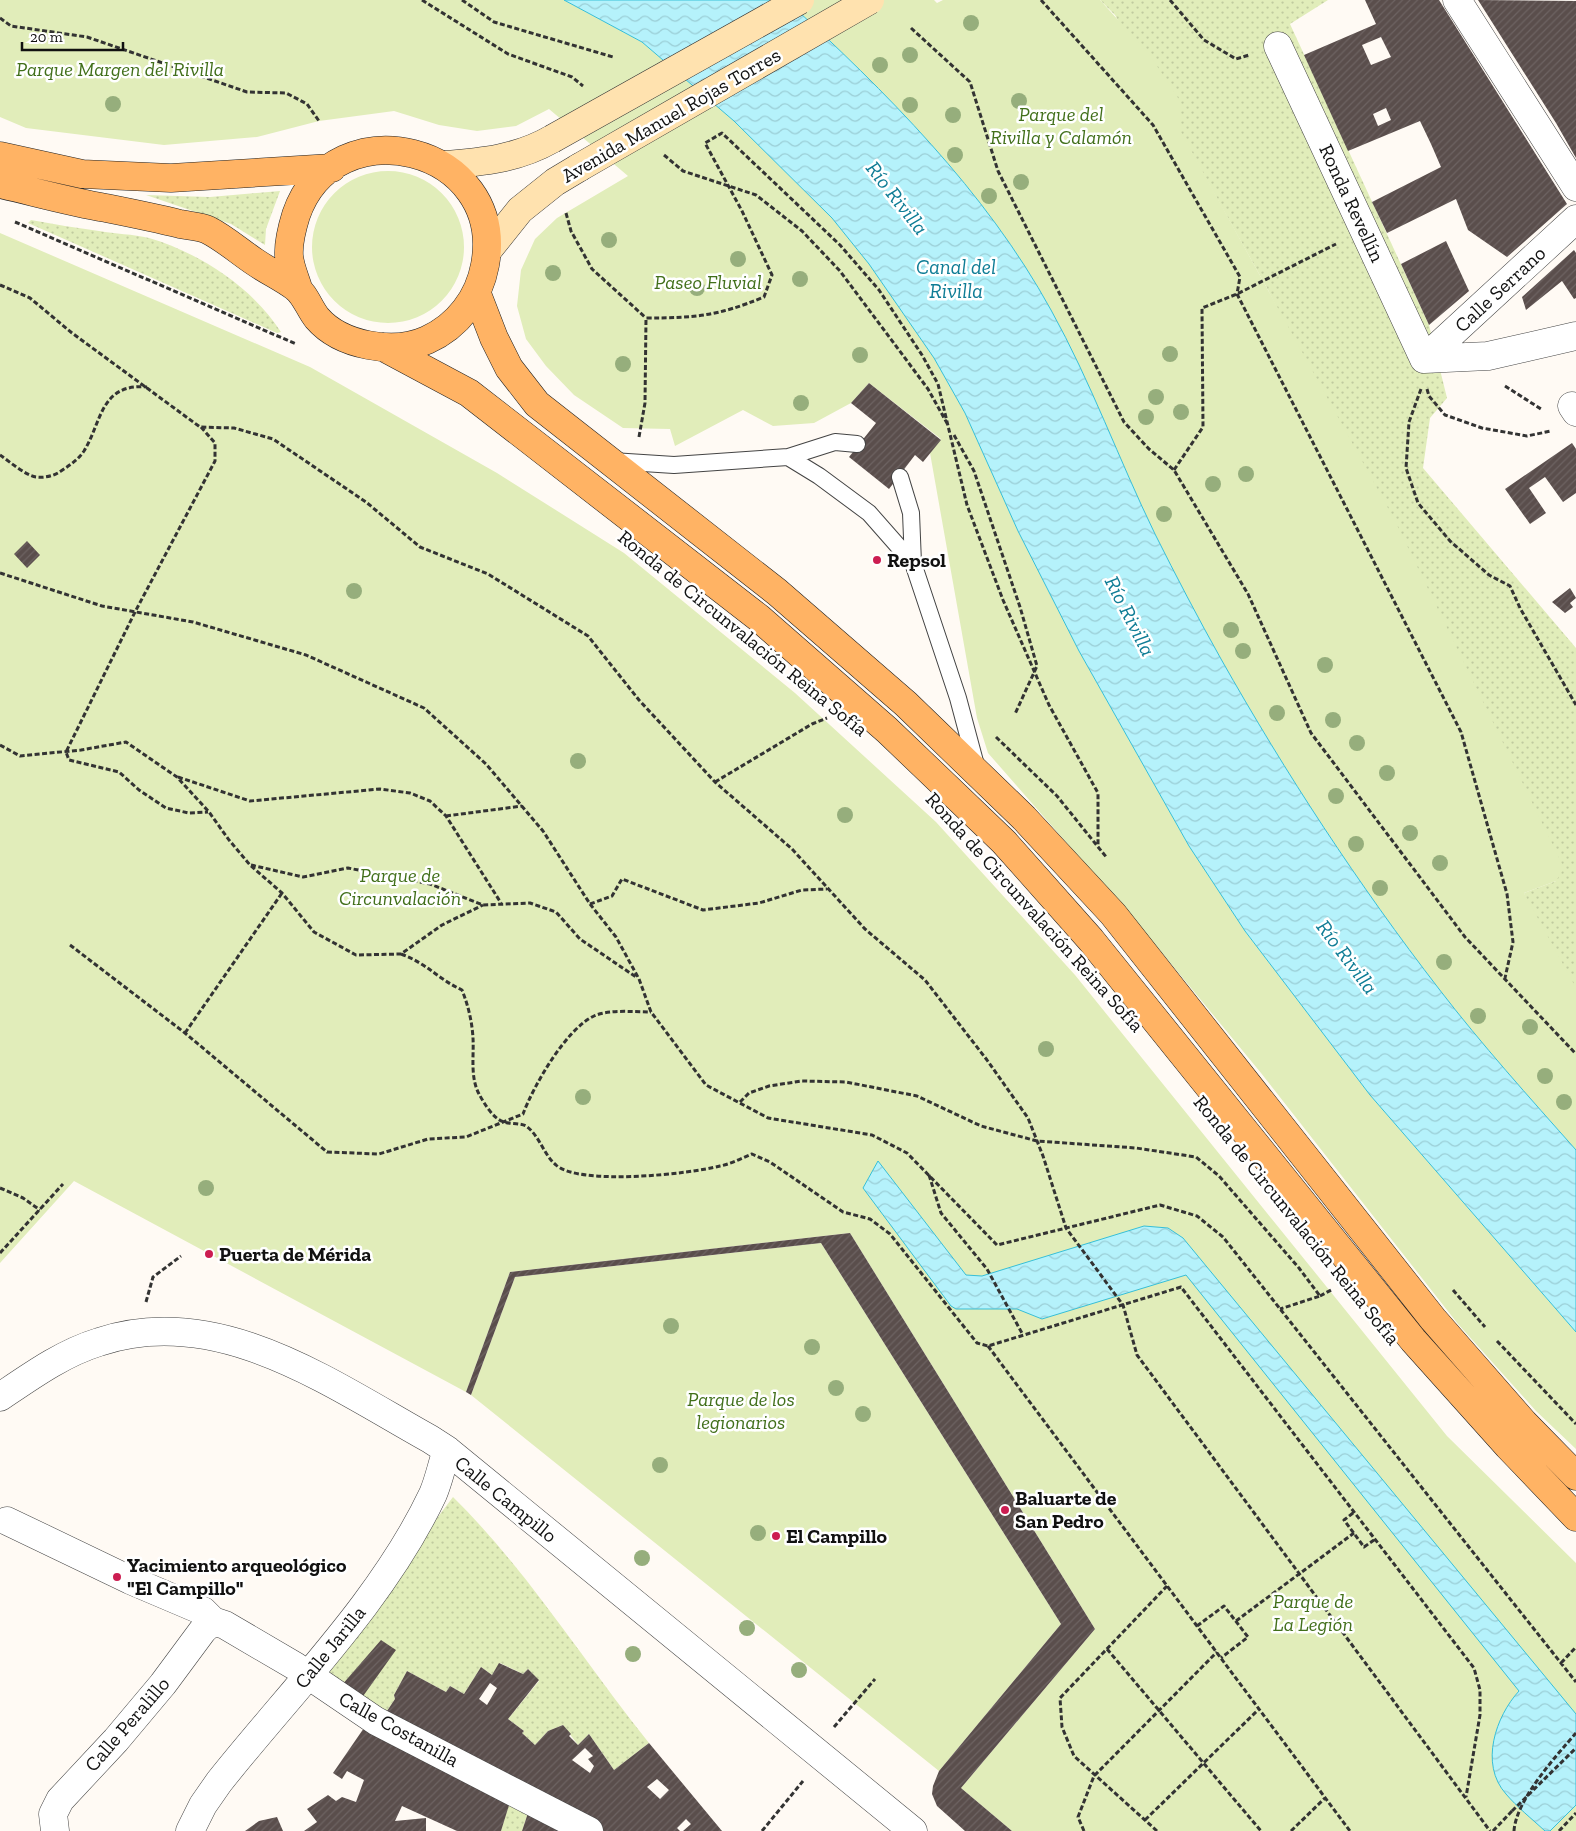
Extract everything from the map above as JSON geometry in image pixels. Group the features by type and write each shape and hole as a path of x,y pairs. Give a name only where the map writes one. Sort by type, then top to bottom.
{"main road":[{"name":"Avenida Manuel Rojas Torres","path":"443,165 493,161 533,150 800,0"},
{"name":"Avenida Manuel Rojas Torres","path":"488,250 520,210 555,182 870,0"},
{"name":"Ronda de Circunvalación Reina Sofía","path":"383,348 401,347 426,340 450,326 477,294 482,281 488,250 486,227 478,204 467,187 443,165 421,154 378,149 343,160 317,179 301,202 290,232 289,256 298,288 318,319 341,336 383,348 470,393 759,618 854,700 1004,842 1091,940 1413,1340 1508,1446 1576,1517"},
{"name":"Ronda de Circunvalación Reina Sofía","path":"0,156 82,174 171,178 332,168"},
{"name":"Ronda de Circunvalación Reina Sofía","path":"0,184 83,204 207,230 298,288"},
{"path":"477,294 494,338 509,368 537,404 777,592 906,704 1024,818 1113,914 1433,1319 1524,1423 1576,1476"}],"street":[{"path":"1457,0 1576,187"},
{"name":"Ronda Revellín","path":"1278,46 1364,230 1424,369"},
{"name":"Calle Serrano","path":"1424,369 1576,219"},
{"path":"1424,369 1576,336"},
{"name":"Calle Campillo","path":"0,1397 61,1358 100,1341 144,1333 195,1332 259,1348 312,1374 447,1450 913,1831"},
{"name":"Calle Jarilla","path":"190,1831 219,1782 370,1598 395,1563 434,1492 447,1450"},
{"name":"Calle Costanilla","path":"7,1521 130,1580 203,1611 213,1621 225,1624 308,1675 376,1721 589,1831"},
{"name":"Calle Peralillo","path":"55,1831 53,1814 60,1800 116,1740 163,1684 203,1630 213,1621"}],"lane":[{"path":"610,460 674,465 788,457 835,442 857,444"},
{"path":"788,457 819,476 869,513 913,563"},
{"path":"900,478 911,513 913,563 958,698 978,774"}],"path":[{"path":"422,0 508,54 572,76 586,89"},
{"path":"462,0 494,22 614,57"},
{"path":"1041,0 1153,125 1240,277 1237,294 1461,732 1507,894 1513,942 1505,979"},
{"path":"1170,0 1204,40 1236,59 1278,46"},
{"path":"0,18 11,26 87,37 247,92 286,93 307,104 319,120"},
{"path":"911,28 970,82 998,171 1124,422 1149,450 1174,470 1248,594 1311,734 1465,937 1576,1054"},
{"path":"555,182 572,230 592,269 646,318 692,318 730,312 764,297 772,274 705,143 722,133 840,245 879,290 922,355 938,384 951,430 967,505 1003,600 1048,705 1098,793 1098,846 1057,796 991,732"},
{"path":"661,152 683,171 756,195 802,231 840,271 928,390 977,480 1020,607 1037,666 1015,714"},
{"path":"17,218 10,220 301,344 297,337"},
{"path":"1174,470 1203,427 1202,308 1237,294 1364,230"},
{"path":"0,285 30,298 72,333 200,427 215,443 215,461 135,612 66,752 69,760 119,772 139,790 166,808 189,813 209,812"},
{"path":"640,463 638,437 645,403 646,318"},
{"path":"1424,369 1429,396 1445,415 1482,428 1527,436 1563,415"},
{"path":"1424,369 1409,422 1406,468 1418,503 1450,541 1489,574 1510,586 1520,608 1576,704"},
{"path":"1503,384 1563,415"},
{"path":"0,455 35,477 53,476 74,463 84,450 101,410 119,392 134,386 148,387"},
{"path":"200,427 234,428 272,439 366,502 420,547 488,574 588,636 639,700 715,782 792,849 865,929 925,980 1028,1118 1066,1228 1123,1305 1137,1355 1491,1831 1576,1748"},
{"path":"0,573 102,606 193,622 306,655 424,708 486,764 543,831 590,904 616,937 639,979 651,1012 706,1085 768,1118 872,1135 907,1153 997,1245 1160,1206 1197,1216 1223,1236 1576,1682"},
{"path":"715,782 812,724 845,710 854,700"},
{"path":"0,745 20,756 66,752 126,742 177,777 209,812 250,865 282,893 314,932 356,955 401,954 419,961 438,973 446,983 462,990 468,1004 472,1027 474,1077 479,1093 496,1118 502,1122 524,1125 538,1138 556,1166 576,1173 618,1178 673,1174 721,1166 752,1154 764,1159 842,1212 870,1219 890,1234 977,1343 988,1346 1181,1287 1474,1668 1480,1690 1480,1715 1466,1798"},
{"path":"177,777 250,801 380,789 410,793 430,801 446,816 501,903"},
{"path":"446,816 522,806"},
{"path":"250,865 303,877 348,868 430,884 483,905"},
{"path":"590,904 612,896 622,880 702,910 759,903 802,890 828,889"},
{"path":"185,1033 282,893"},
{"path":"401,954 442,925 483,905 530,903 556,912 580,939 639,979"},
{"path":"70,945 185,1033 327,1152 379,1154 428,1139 466,1136 523,1114 549,1063 576,1029 594,1016 619,1012 651,1012"},
{"path":"740,1102 749,1093 769,1086 802,1081 846,1082 917,1096 981,1126 1037,1141 1136,1148 1196,1157 1219,1176 1299,1268 1320,1296 1280,1309"},
{"path":"929,1175 941,1213 987,1269 1023,1335"},
{"path":"0,1254 63,1184"},
{"path":"0,1188 23,1198 40,1210"},
{"path":"147,1300 153,1277 181,1256"},
{"path":"988,1346 1350,1831"},
{"path":"1353,1513 1344,1520 1364,1547 1374,1540"},
{"path":"1236,1621 1354,1533"},
{"path":"1158,1831 1094,1776 1074,1756 1062,1727 1060,1698 1167,1586"},
{"path":"1197,1626 1224,1606 1236,1621 1248,1637 1221,1658"},
{"path":"1561,1663 1576,1646"},
{"path":"1107,1649 1261,1831"},
{"path":"1084,1831 1078,1817 1094,1776 1216,1652"},
{"path":"818,1754 875,1678"},
{"path":"1145,1820 1259,1709"},
{"path":"1514,1831 1515,1820 1545,1769 1576,1733"},
{"path":"1291,1831 1326,1798"},
{"path":"762,1831 784,1804"},
{"path":"1559,1831 1576,1813"}],"green space":[{"name":"Paseo Fluvial","path":"0,0 564,0 642,42 734,121 832,218 869,264 934,358 965,413 1018,531 1079,651 1189,846 1245,931 1370,1095 1576,1332 1576,1449 1536,1411 1458,1324 1261,1073 1149,937 988,753 977,718 930,453 941,439 869,383 851,403 814,423 773,426 743,410 675,446 670,429 623,428 574,395 546,366 526,339 517,306 521,270 535,239 557,218 628,176 549,109 516,126 477,131 439,125 394,111 319,121 257,137 164,145 26,128 0,117"},
{"name":"Parque del Rivilla y Calamón","path":"786,0 934,0 937,3 943,0 1100,0 1149,54 1180,101 1181,132 1394,519 1564,868 1556,881 1524,893 1576,988 1576,1150 1523,1091 1455,1010 1380,909 1297,786 1246,702 1187,597 1155,534 1065,337 1025,266 965,183 931,144 860,70"},
{"path":"1100,0 1328,0 1290,24 1429,325 1447,398 1430,418 1423,468 1576,648 1576,1042 1524,893 1556,881 1268,290 1115,15"},
{"path":"388,171 403,172 417,177 442,193 458,218 463,232 463,262 458,276 442,301 417,317 403,322 388,323 373,322 359,317 334,301 318,276 313,262 312,247 313,232 318,218 334,193 359,177 373,172"},
{"path":"280,191 266,229 265,245 231,224 146,195 210,197"},
{"path":"31,220 149,238 187,253 206,262 240,286 255,300 281,332 277,333 28,223"},
{"name":"Parque de Circunvalación","path":"0,233 310,367 497,473 624,553 795,693 936,822 1075,975 1447,1436 1576,1563 1576,1831 1012,1831 961,1788 1095,1629 850,1233 510,1272 466,1392 74,1181 0,1263"},
{"name":"Parque de los legionarios","path":"821,1243 1061,1624 939,1771 471,1395 515,1277"},
{"path":"453,1497 480,1525 531,1586 649,1743 614,1770 589,1734 578,1745 563,1725 548,1731 535,1745 522,1733 524,1731 508,1719 539,1681 528,1669 523,1674 500,1663 492,1675 481,1667 464,1694 450,1686 446,1692 407,1671 394,1695 395,1699 385,1714 320,1673"},
{"path":"510,1800 529,1810 522,1831 501,1831"}],"water":[{"name":"Canal del Rivilla","path":"564,0 786,0 860,70 931,144 965,183 1025,266 1051,310 1079,365 1142,506 1179,581 1212,644 1297,786 1380,909 1455,1010 1523,1091 1576,1150 1576,1332 1370,1095 1245,931 1189,846 1079,651 1018,531 965,413 934,358 869,264 832,218 734,121 642,42"},
{"path":"878,1161 966,1275 982,1276 1144,1226 1168,1228 1183,1238 1576,1714 1576,1805 1550,1831 1545,1831 1506,1794 1498,1782 1493,1769 1492,1755 1494,1741 1503,1713 1519,1691 1186,1275 1042,1319 1017,1309 956,1309 951,1306 863,1188"}],"building":[{"path":"1365,0 1439,0 1567,204 1507,257 1468,230 1456,199 1387,233 1372,202 1441,167 1431,144 1420,121 1348,151 1304,55 1376,24","holes":["1381,37 1391,57 1371,65 1362,45","1386,108 1391,120 1378,126 1373,114"]},
{"path":"1478,0 1576,1 1576,158 1556,123"},
{"path":"1446,241 1469,291 1429,325 1401,264"},
{"path":"1574,250 1576,253 1576,298 1574,299 1562,281 1526,310 1522,297"},
{"path":"869,383 941,440 923,462 915,455 889,489 849,457 876,423 851,403"},
{"path":"1572,443 1576,449 1576,493 1563,502 1545,477 1529,488 1546,513 1530,524 1505,489"},
{"path":"27,541 40,555 27,568 14,554"},
{"path":"1570,588 1576,598 1570,603 1573,607 1565,613 1552,602"},
{"name":"Baluarte de San Pedro","path":"850,1233 1095,1629 961,1788 1012,1831 965,1831 937,1806 932,1794 933,1786 939,1771 1061,1624 821,1243 515,1277 471,1395 466,1392 510,1272"},
{"path":"381,1640 396,1650 361,1699 341,1686"},
{"path":"499,1663 523,1674 528,1669 539,1680 508,1719 524,1731 522,1733 535,1745 548,1731 563,1725 571,1734 569,1736 578,1745 589,1734 614,1770 649,1743 722,1831 683,1831 691,1824 686,1819 677,1828 680,1831 604,1831 385,1714 395,1699 394,1695 407,1671 446,1692 450,1686 464,1694 481,1667 492,1675","holes":["490,1683 497,1688 487,1705 479,1699","585,1748 593,1756 588,1759 594,1766 590,1773 572,1760","657,1779 669,1790 660,1799 647,1787"]},
{"path":"366,1725 510,1802 501,1831 457,1831 402,1806 395,1821 426,1818 426,1831 304,1831 317,1822 307,1809 328,1795 336,1801 342,1797 356,1802 364,1780 347,1771 342,1779 333,1773"},
{"path":"529,1810 571,1831 522,1831"},
{"path":"277,1817 283,1831 245,1831 259,1821"}],"place":[{"name":"Repsol","path":"877,560"},
{"name":"Puerta de Mérida","path":"209,1254"},
{"name":"Baluarte de San Pedro","path":"1005,1510"},
{"name":"El Campillo","path":"776,1536"},
{"name":"Yacimiento arqueológico \"El Campillo\"","path":"117,1577"}],"park label":[{"name":"Parque Margen del Rivilla","path":"120,69"},
{"name":"Parque de La Legión","path":"1313,1612"}],"water label":[{"name":"Río Rivilla","path":"897,198"},
{"name":"Río Rivilla","path":"1130,616"},
{"name":"Río Rivilla","path":"1347,957"}]}
